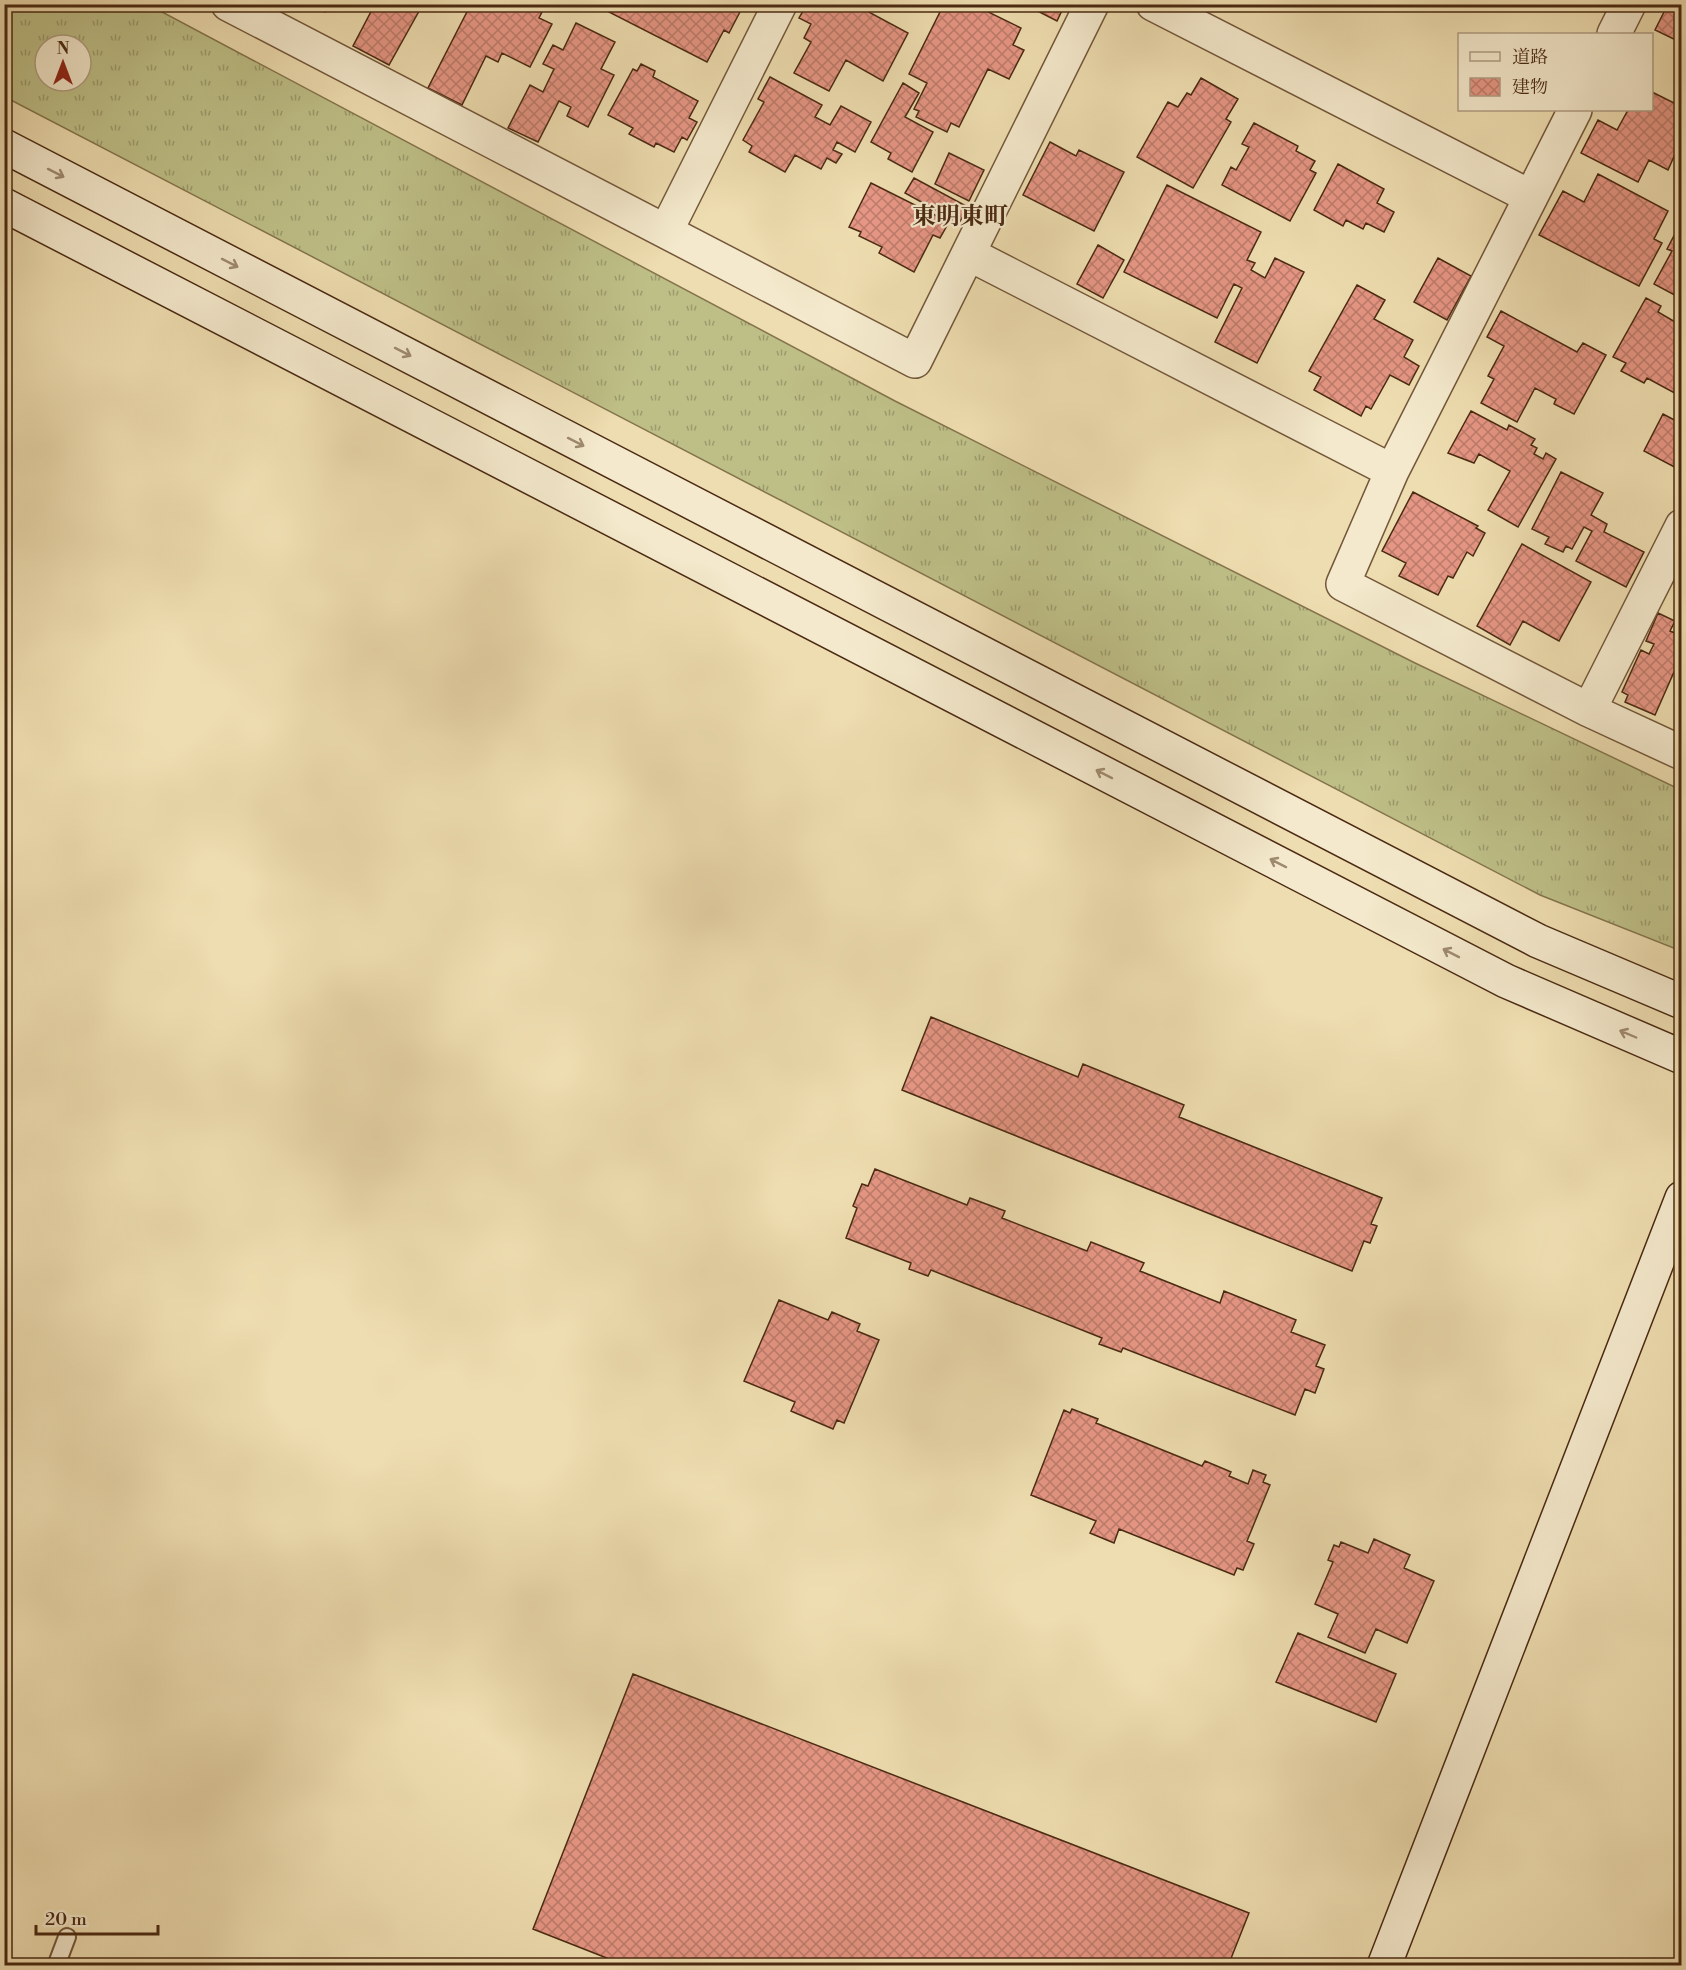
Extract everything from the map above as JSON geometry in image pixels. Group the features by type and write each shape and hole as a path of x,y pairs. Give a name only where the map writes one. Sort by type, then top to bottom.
{"street":[{"path":"228,4 915,361 1092,4"},
{"path":"666,231 780,4"},
{"path":"1154,4 1531,197"},
{"path":"1614,33 1629,4"},
{"path":"1574,111 1392,471 1343,584 1589,710 1682,753"},
{"path":"4,146 1528,936 1682,1002"},
{"path":"4,205 1495,976 1682,1058"},
{"path":"969,254 1392,471"},
{"path":"1589,710 1682,526"},
{"path":"1384,1965 1682,1198"}],"lane":[{"path":"56,1965 67,1937"}],"green space":[{"path":"4,5 149,5 895,401 1415,663 1681,790 1681,951 1540,895 5,97"}],"building":[{"path":"342,4 339,10 328,5 325,12 312,5"},
{"path":"375,4 423,4 389,65 353,46"},
{"path":"471,4 536,4 544,8 539,18 552,24 530,67 502,53 498,62 486,56 462,105 428,88"},
{"path":"603,4 737,4 742,8 729,33 724,30 707,62 601,8"},
{"path":"807,4 854,4 908,33 883,81 846,60 829,91 794,73 811,42 804,38 811,24 799,18"},
{"path":"944,4 982,4 980,8 1021,28 1013,45 1024,50 1009,79 988,69 959,127 951,123 947,132 916,117 919,111 914,109 927,83 909,74"},
{"path":"1024,4 1065,4 1057,21"},
{"path":"1668,4 1682,4 1682,43 1655,30"},
{"path":"576,23 615,42 601,69 614,75 588,127 567,116 571,107 559,101 538,142 508,128 530,85 543,92 554,69 543,64 553,45 563,50"},
{"path":"641,64 655,71 653,77 698,101 689,118 697,122 687,140 682,137 674,152 656,143 654,147 629,134 633,128 608,115 633,69 637,71"},
{"path":"770,77 822,105 815,117 830,125 841,106 871,122 855,152 837,142 833,150 842,154 836,163 827,158 821,169 795,155 785,172 749,152 752,146 743,140 764,102 758,99"},
{"path":"1201,78 1238,99 1226,119 1231,122 1193,188 1137,157 1168,102 1178,107 1187,93 1191,95"},
{"path":"903,83 919,93 905,117 933,132 912,172 888,159 891,153 871,142"},
{"path":"1653,92 1682,107 1682,155 1676,152 1668,170 1649,160 1638,182 1581,153 1598,120 1617,130 1627,111 1653,111"},
{"path":"1254,123 1298,146 1296,151 1315,161 1310,170 1316,173 1290,221 1222,185 1231,167 1236,170 1249,147 1242,144"},
{"path":"1050,142 1076,156 1079,150 1124,172 1094,231 1023,195"},
{"path":"949,153 984,170 969,201 935,184"},
{"path":"1338,164 1384,189 1377,203 1394,212 1384,232 1366,223 1363,229 1346,220 1343,226 1314,210"},
{"path":"1598,174 1668,211 1654,239 1662,243 1639,286 1539,235 1563,191 1584,202"},
{"path":"914,178 968,207 959,223 905,193"},
{"path":"871,183 949,222 940,238 933,235 914,272 879,253 882,247 859,236 861,232 849,227"},
{"path":"1167,185 1261,232 1247,260 1255,263 1251,270 1265,278 1275,258 1304,272 1257,363 1215,342 1242,288 1234,284 1217,318 1124,272"},
{"path":"1677,230 1682,232 1682,299 1654,284 1672,251 1667,249"},
{"path":"1098,245 1124,260 1103,298 1077,284"},
{"path":"1438,258 1471,276 1447,320 1414,302"},
{"path":"1357,285 1385,300 1374,319 1413,340 1404,357 1419,366 1409,385 1390,375 1371,409 1366,406 1361,416 1314,390 1321,377 1309,371"},
{"path":"1646,298 1661,306 1658,312 1682,326 1682,335 1676,346 1682,349 1682,397 1647,378 1644,383 1621,371 1626,363 1613,357"},
{"path":"1501,311 1577,352 1583,343 1606,355 1574,414 1554,404 1556,399 1535,388 1517,422 1481,403 1494,379 1488,376 1504,346 1487,337"},
{"path":"1471,411 1507,430 1509,425 1535,439 1531,445 1537,448 1534,454 1543,459 1546,453 1556,459 1518,527 1488,510 1510,471 1479,454 1474,463 1448,453"},
{"path":"1663,414 1682,424 1682,471 1644,451"},
{"path":"1561,472 1603,493 1591,515 1607,524 1604,532 1644,552 1626,587 1576,561 1592,531 1584,527 1572,549 1566,546 1563,552 1545,544 1549,537 1532,529"},
{"path":"1413,492 1478,526 1476,528 1485,533 1473,556 1467,552 1453,578 1448,576 1438,595 1399,576 1406,563 1382,551"},
{"path":"1522,544 1591,582 1559,641 1523,621 1510,645 1477,626"},
{"path":"1658,613 1675,621 1670,631 1680,635 1682,632 1682,675 1674,672 1655,715 1625,702 1628,695 1622,692 1641,650 1649,654 1654,644 1646,641"},
{"path":"931,1017 1078,1077 1083,1064 1184,1105 1179,1117 1382,1198 1371,1224 1377,1226 1370,1243 1364,1241 1352,1271 902,1090"},
{"path":"875,1169 967,1205 970,1198 1005,1211 1002,1218 1087,1251 1091,1242 1144,1263 1140,1271 1220,1303 1224,1291 1296,1320 1291,1332 1325,1345 1316,1366 1324,1369 1315,1393 1305,1389 1295,1415 1123,1348 1121,1352 1099,1344 1102,1338 931,1270 928,1276 909,1269 911,1263 846,1238 857,1208 853,1206 862,1184 868,1186"},
{"path":"779,1300 828,1320 832,1312 860,1324 857,1331 879,1340 844,1423 837,1420 833,1429 791,1411 795,1402 744,1381"},
{"path":"1072,1409 1098,1419 1096,1423 1202,1466 1205,1461 1231,1472 1229,1476 1248,1484 1253,1470 1266,1475 1263,1482 1270,1485 1247,1541 1254,1544 1243,1570 1237,1568 1234,1575 1119,1529 1114,1543 1090,1533 1096,1521 1031,1495 1064,1410 1070,1413"},
{"path":"1374,1539 1410,1555 1404,1568 1434,1581 1407,1643 1376,1629 1365,1653 1328,1637 1338,1614 1315,1604 1333,1562 1328,1560 1334,1545 1339,1547 1341,1542 1368,1553"},
{"path":"1298,1633 1396,1674 1376,1722 1276,1682"},
{"path":"633,1674 1249,1913 1228,1966 627,1966 533,1929"}],"district":[{"name":"東明東町","path":"960,217"}]}
